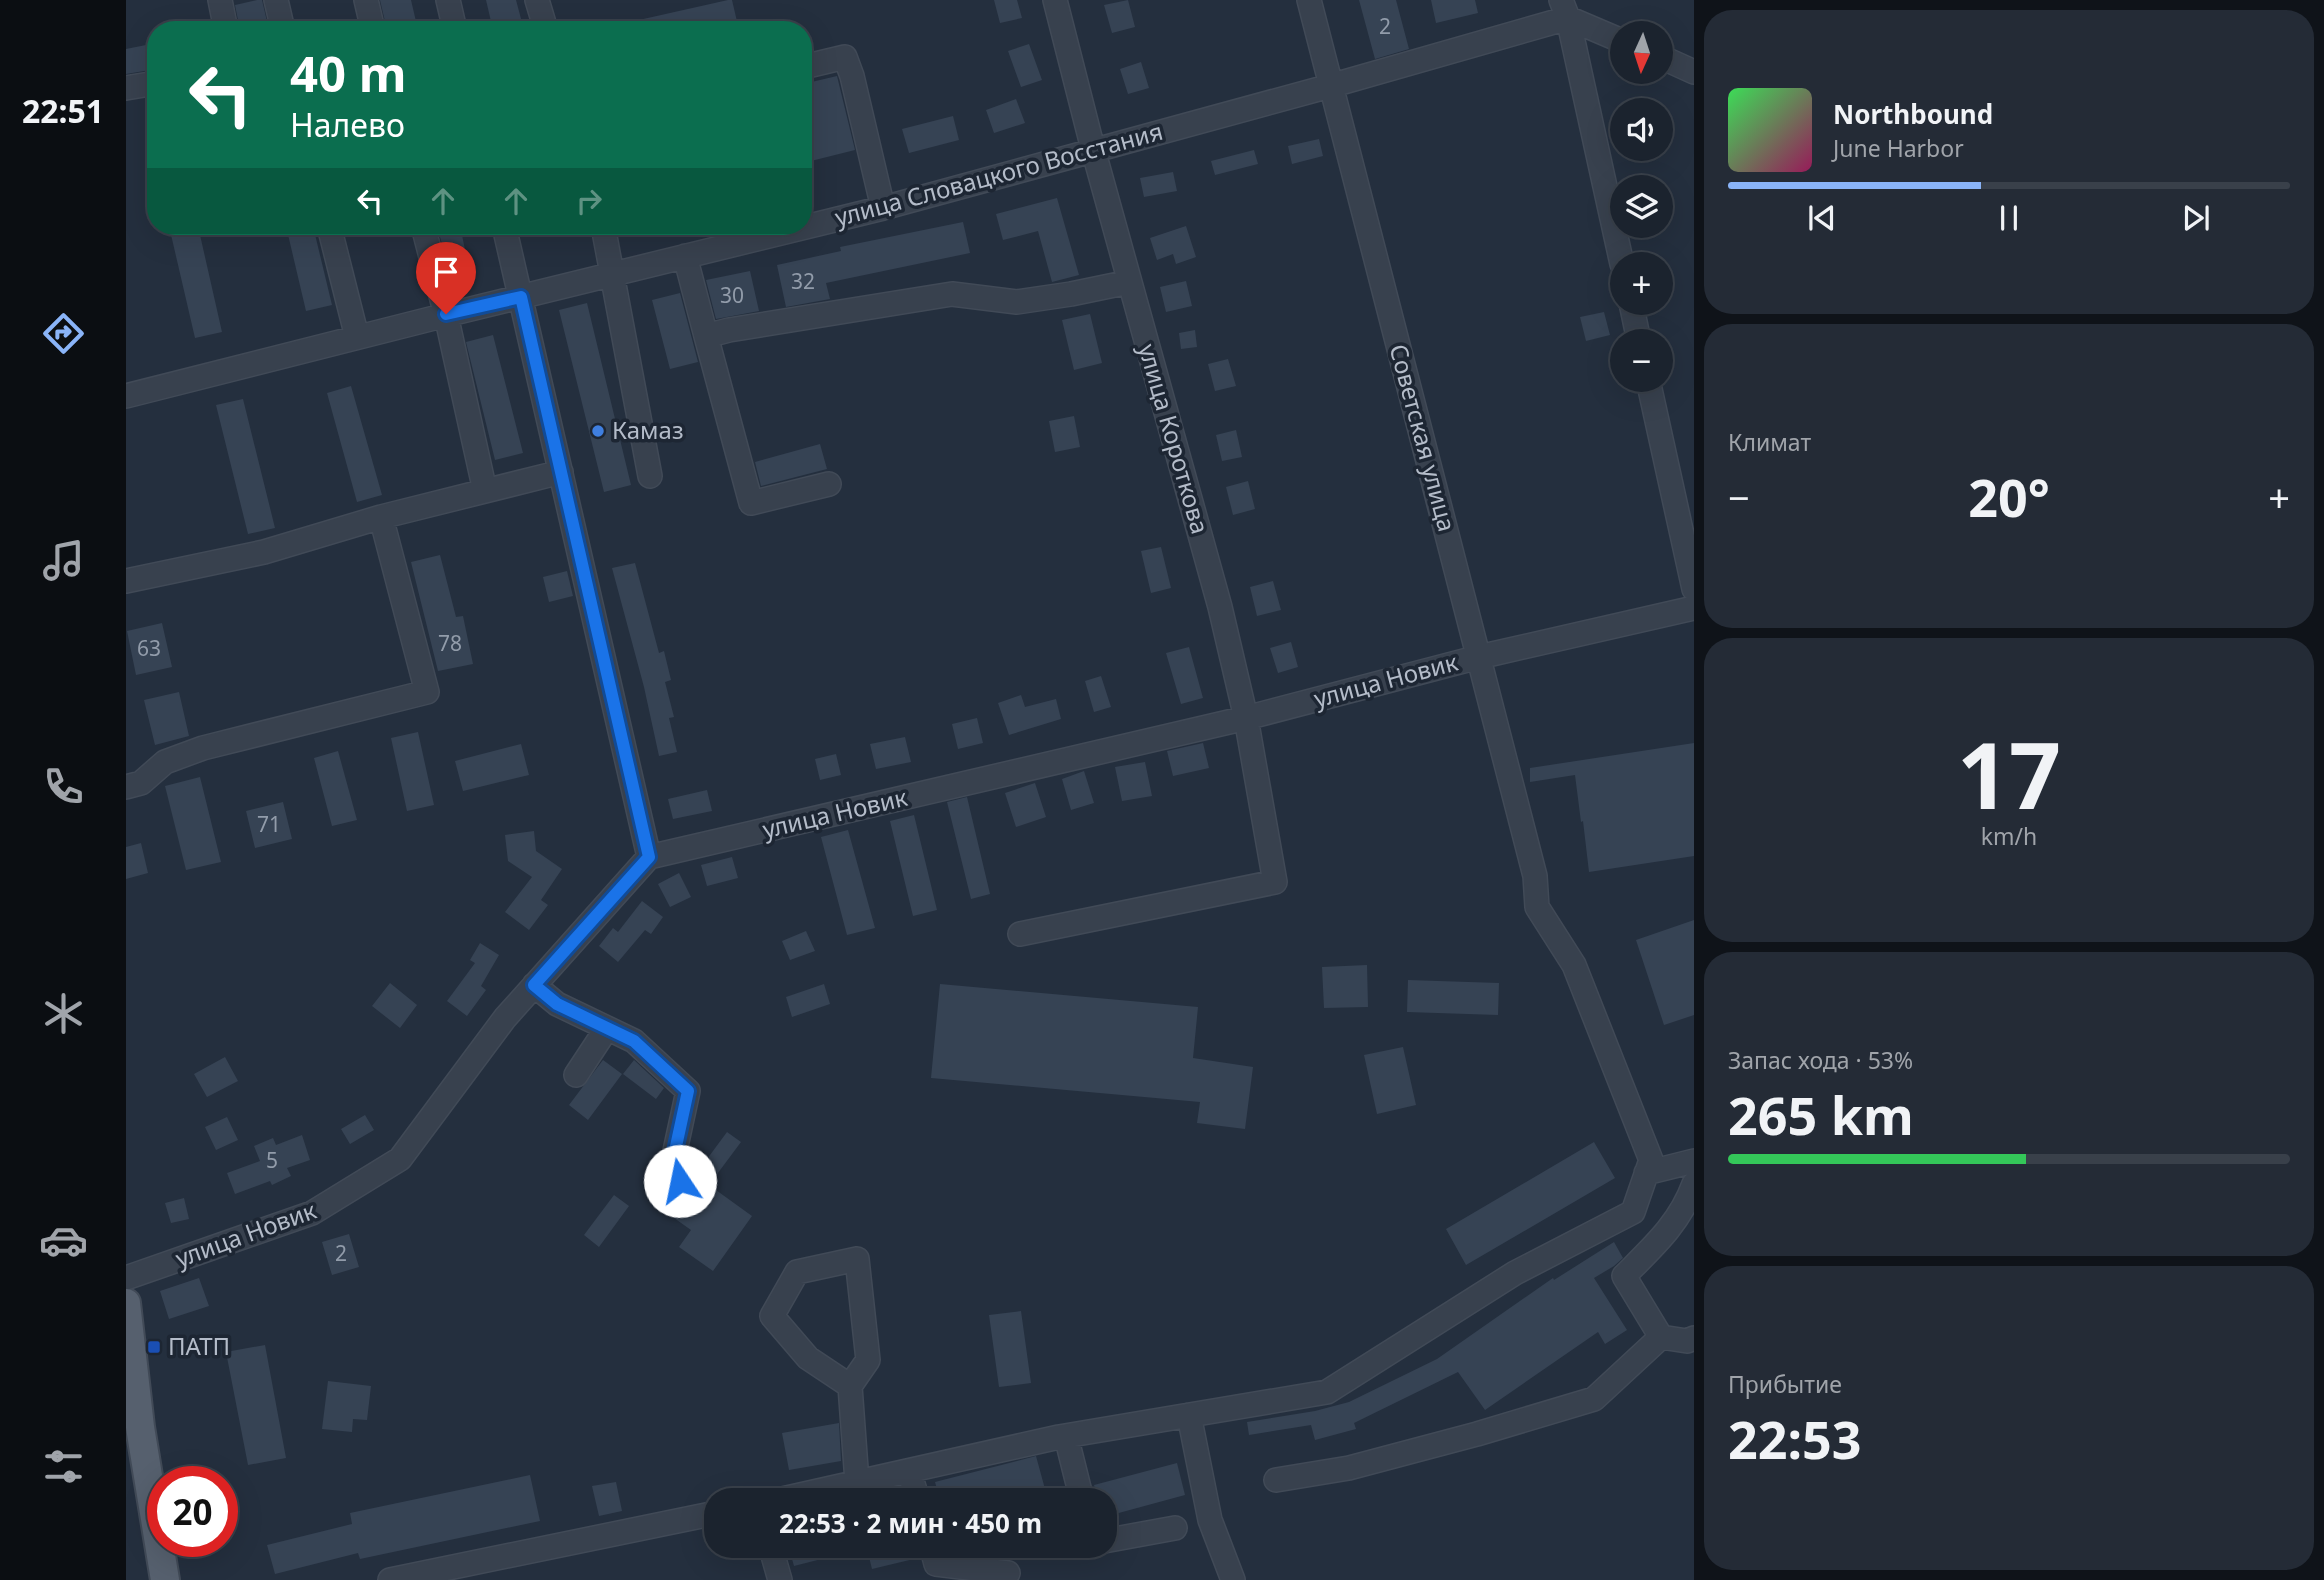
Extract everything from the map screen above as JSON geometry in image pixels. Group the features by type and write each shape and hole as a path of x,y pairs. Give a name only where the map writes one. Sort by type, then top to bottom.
{"main road":[{"path":"126,1303 140,1427 165,1580"}],"street":[{"path":"220,0 224,21"},
{"path":"276,0 281,21"},
{"path":"366,0 371,21"},
{"path":"448,0 453,21"},
{"path":"537,0 543,21"},
{"name":"улица Короткова","path":"1020,934 1275,882 1246,718 1220,607 1129,282 1055,0"},
{"name":"Советская улица","path":"1309,0 1535,876 1537,907 1574,965 1651,1160 1646,1174"},
{"path":"1565,9 1610,34"},
{"path":"1565,9 1619,252"},
{"name":"улица Словацкого Восстания","path":"812,225 1330,86 1565,9"},
{"path":"812,65 845,57 852,76 883,208"},
{"path":"1673,62 1694,72"},
{"path":"126,88 147,84"},
{"path":"331,235 357,337"},
{"path":"425,235 446,314 485,491"},
{"path":"505,235 649,857"},
{"path":"604,235 650,476"},
{"name":"улица Словацкого Восстания","path":"126,396 446,314 772,235"},
{"path":"685,256 751,503 829,484"},
{"path":"706,336 952,294 1017,302 1129,282"},
{"path":"1651,392 1694,589"},
{"path":"126,581 264,552 381,517 561,472"},
{"path":"126,787 141,783 165,762 203,748 427,692 381,517"},
{"name":"улица Новик","path":"126,1278 312,1213 400,1159 505,1018 649,857 1246,718 1479,657 1694,608"},
{"path":"534,985 557,1004 634,1041 688,1091 670,1174 680,1181"},
{"path":"576,1075 607,1028"},
{"path":"831,1488 1066,1436 1327,1392 1515,1273 1633,1212 1646,1174 1694,1162"},
{"path":"1694,1184 1686,1206 1662,1237 1625,1276 1661,1336 1687,1341 1694,1338"},
{"path":"850,1386 808,1358 772,1316 797,1272 857,1259 869,1360 850,1386 857,1482"},
{"path":"1276,1479 1349,1468 1594,1399 1661,1336"},
{"path":"1188,1415 1210,1520 1233,1580"},
{"path":"1066,1436 1079,1488"},
{"path":"909,1471 914,1488"},
{"path":"390,1580 704,1515"},
{"path":"1117,1539 1175,1528"},
{"path":"774,1558 780,1580"},
{"path":"934,1558 936,1564 1008,1573"}],"building":[{"path":"262,0 267,21 238,21 235,5"},
{"path":"380,0 411,0 416,21 385,21"},
{"path":"486,0 516,0 522,21 491,21"},
{"path":"732,0 737,21 634,21"},
{"path":"994,0 1017,0 1022,18 1000,23"},
{"path":"1128,0 1135,27 1112,33 1104,5"},
{"path":"1359,0 1396,0 1409,49 1375,59"},
{"path":"1431,0 1475,0 1478,13 1436,23"},
{"path":"1029,44 1042,80 1021,87 1008,51"},
{"path":"147,45 147,70 126,74 126,49"},
{"path":"1141,62 1149,88 1128,94 1120,69"},
{"path":"837,76 855,150 812,161 812,82"},
{"path":"1016,99 1025,123 994,133 986,110"},
{"path":"953,116 959,140 909,153 902,129"},
{"path":"1319,139 1323,156 1292,164 1288,146"},
{"path":"1254,150 1258,164 1215,175 1211,161"},
{"path":"1173,172 1177,191 1144,197 1140,178"},
{"path":"1057,198 1079,275 1052,282 1038,231 1003,240 996,214"},
{"path":"963,222 970,253 826,283 830,299 786,307 777,265 841,251 840,247"},
{"path":"1186,226 1196,257 1176,264 1173,254 1157,260 1150,238"},
{"path":"171,235 200,235 222,332 195,338"},
{"path":"288,235 315,235 332,305 306,311"},
{"path":"439,235 462,235 469,268 450,273"},
{"path":"750,271 759,311 716,319 706,280"},
{"path":"1186,281 1192,306 1166,312 1160,287"},
{"path":"680,293 698,362 670,369 652,300"},
{"path":"587,303 631,485 604,492 559,310"},
{"path":"1604,312 1610,335 1586,341 1580,317"},
{"path":"1090,314 1102,363 1074,370 1062,320"},
{"path":"1195,330 1197,347 1181,349 1179,333"},
{"path":"493,335 523,453 495,460 466,342"},
{"path":"1228,359 1236,386 1215,391 1208,364"},
{"path":"351,386 382,495 357,502 327,393"},
{"path":"243,399 275,528 248,534 216,405"},
{"path":"1074,416 1080,447 1055,452 1049,421"},
{"path":"1236,430 1242,457 1222,461 1216,435"},
{"path":"820,444 827,469 761,486 755,462"},
{"path":"1248,481 1255,509 1233,515 1226,487"},
{"path":"1161,547 1171,588 1151,593 1141,551"},
{"path":"440,555 456,617 463,616 473,664 438,671 411,562"},
{"path":"635,563 659,653 664,651 671,680 665,682 674,717 669,718 677,752 659,756 644,687 612,568"},
{"path":"567,571 573,596 549,602 543,577"},
{"path":"1273,581 1281,610 1257,616 1250,587"},
{"path":"162,623 172,667 136,675 127,631"},
{"path":"1291,642 1298,667 1278,673 1270,648"},
{"path":"1189,647 1203,698 1181,704 1166,653"},
{"path":"1101,676 1111,707 1094,712 1085,681"},
{"path":"179,692 189,736 155,745 144,700"},
{"path":"1021,695 1025,707 1056,699 1061,719 1009,735 998,703"},
{"path":"977,718 983,743 958,749 952,724"},
{"path":"418,732 434,805 407,811 391,738"},
{"path":"905,737 911,762 876,769 870,744"},
{"path":"1203,743 1209,768 1173,776 1167,751"},
{"path":"1694,743 1694,856 1589,872 1575,775 1530,782 1530,768"},
{"path":"521,744 529,775 463,791 455,761"},
{"path":"338,751 357,820 332,826 314,758"},
{"path":"836,754 841,775 820,780 815,759"},
{"path":"1145,762 1152,796 1122,801 1115,767"},
{"path":"1084,771 1094,803 1071,810 1062,779"},
{"path":"200,777 221,862 186,870 165,786"},
{"path":"1035,783 1046,817 1016,827 1005,793"},
{"path":"707,790 712,811 673,819 668,799"},
{"path":"967,797 990,894 971,899 947,802"},
{"path":"283,802 292,839 255,848 246,811"},
{"path":"914,815 937,910 913,916 890,821"},
{"path":"848,830 875,928 847,935 821,837"},
{"path":"534,831 536,851 562,869 541,900 548,905 529,930 505,912 532,877 508,861 505,835"},
{"path":"141,843 148,873 126,879 126,847"},
{"path":"732,857 738,878 707,886 701,865"},
{"path":"679,873 691,897 670,907 658,884"},
{"path":"642,901 663,917 651,934 645,930 618,962 599,946 613,928 618,932"},
{"path":"1694,920 1694,1015 1664,1025 1636,940"},
{"path":"806,931 815,951 790,960 782,941"},
{"path":"480,943 499,955 481,986 486,990 467,1016 447,1001 475,963 470,960"},
{"path":"1367,965 1368,1007 1324,1008 1322,967"},
{"path":"1408,980 1499,983 1498,1015 1407,1012"},
{"path":"390,983 417,1005 400,1028 372,1006"},
{"path":"824,984 830,1004 792,1017 786,997"},
{"path":"940,984 1198,1007 1193,1058 1253,1067 1245,1129 1197,1123 1200,1102 931,1078"},
{"path":"1403,1047 1416,1105 1377,1114 1364,1055"},
{"path":"225,1057 238,1081 207,1097 194,1074"},
{"path":"603,1060 622,1074 588,1120 569,1105"},
{"path":"634,1060 664,1088 656,1099 623,1074"},
{"path":"365,1115 374,1130 350,1144 341,1129"},
{"path":"227,1117 238,1140 216,1150 205,1127"},
{"path":"727,1132 741,1142 709,1185 752,1216 713,1271 679,1247 691,1230 667,1213 681,1195 691,1190 693,1178"},
{"path":"302,1135 310,1160 287,1168 291,1176 272,1185 270,1181 235,1194 227,1173 260,1161 254,1146 273,1138 276,1145"},
{"path":"1594,1142 1615,1178 1466,1265 1446,1229"},
{"path":"614,1195 629,1206 599,1247 584,1235"},
{"path":"184,1198 189,1219 171,1223 165,1203"},
{"path":"349,1234 359,1267 332,1275 322,1242"},
{"path":"1614,1242 1623,1258 1594,1278 1627,1330 1605,1344 1598,1332 1485,1410 1458,1372 1354,1423 1356,1429 1315,1440 1311,1425 1249,1435 1247,1422 1315,1411 1349,1402 1437,1359 1553,1278 1554,1280"},
{"path":"199,1278 209,1306 169,1319 160,1291"},
{"path":"1021,1311 1031,1383 999,1387 989,1315"},
{"path":"265,1345 286,1458 248,1465 226,1352"},
{"path":"328,1381 371,1386 367,1420 353,1419 352,1432 322,1429"},
{"path":"839,1423 841,1461 789,1470 782,1433"},
{"path":"1036,1456 1045,1488 937,1488 935,1482"},
{"path":"1177,1463 1185,1495 1117,1513 1117,1488 1095,1488 1094,1485"},
{"path":"530,1475 540,1521 360,1559 358,1553 275,1574 267,1545 352,1524 350,1513"},
{"path":"616,1482 622,1511 599,1516 592,1486"},
{"path":"792,1558 826,1558 794,1566"},
{"path":"869,1558 918,1558 872,1569"}],"place":[{"name":"Камаз","path":"598,431"},
{"name":"ПАТП","path":"154,1347"}],"route":[{"path":"446,314 521,297 649,857 534,985 557,1004 634,1041 688,1091 670,1174 680,1181"}]}
